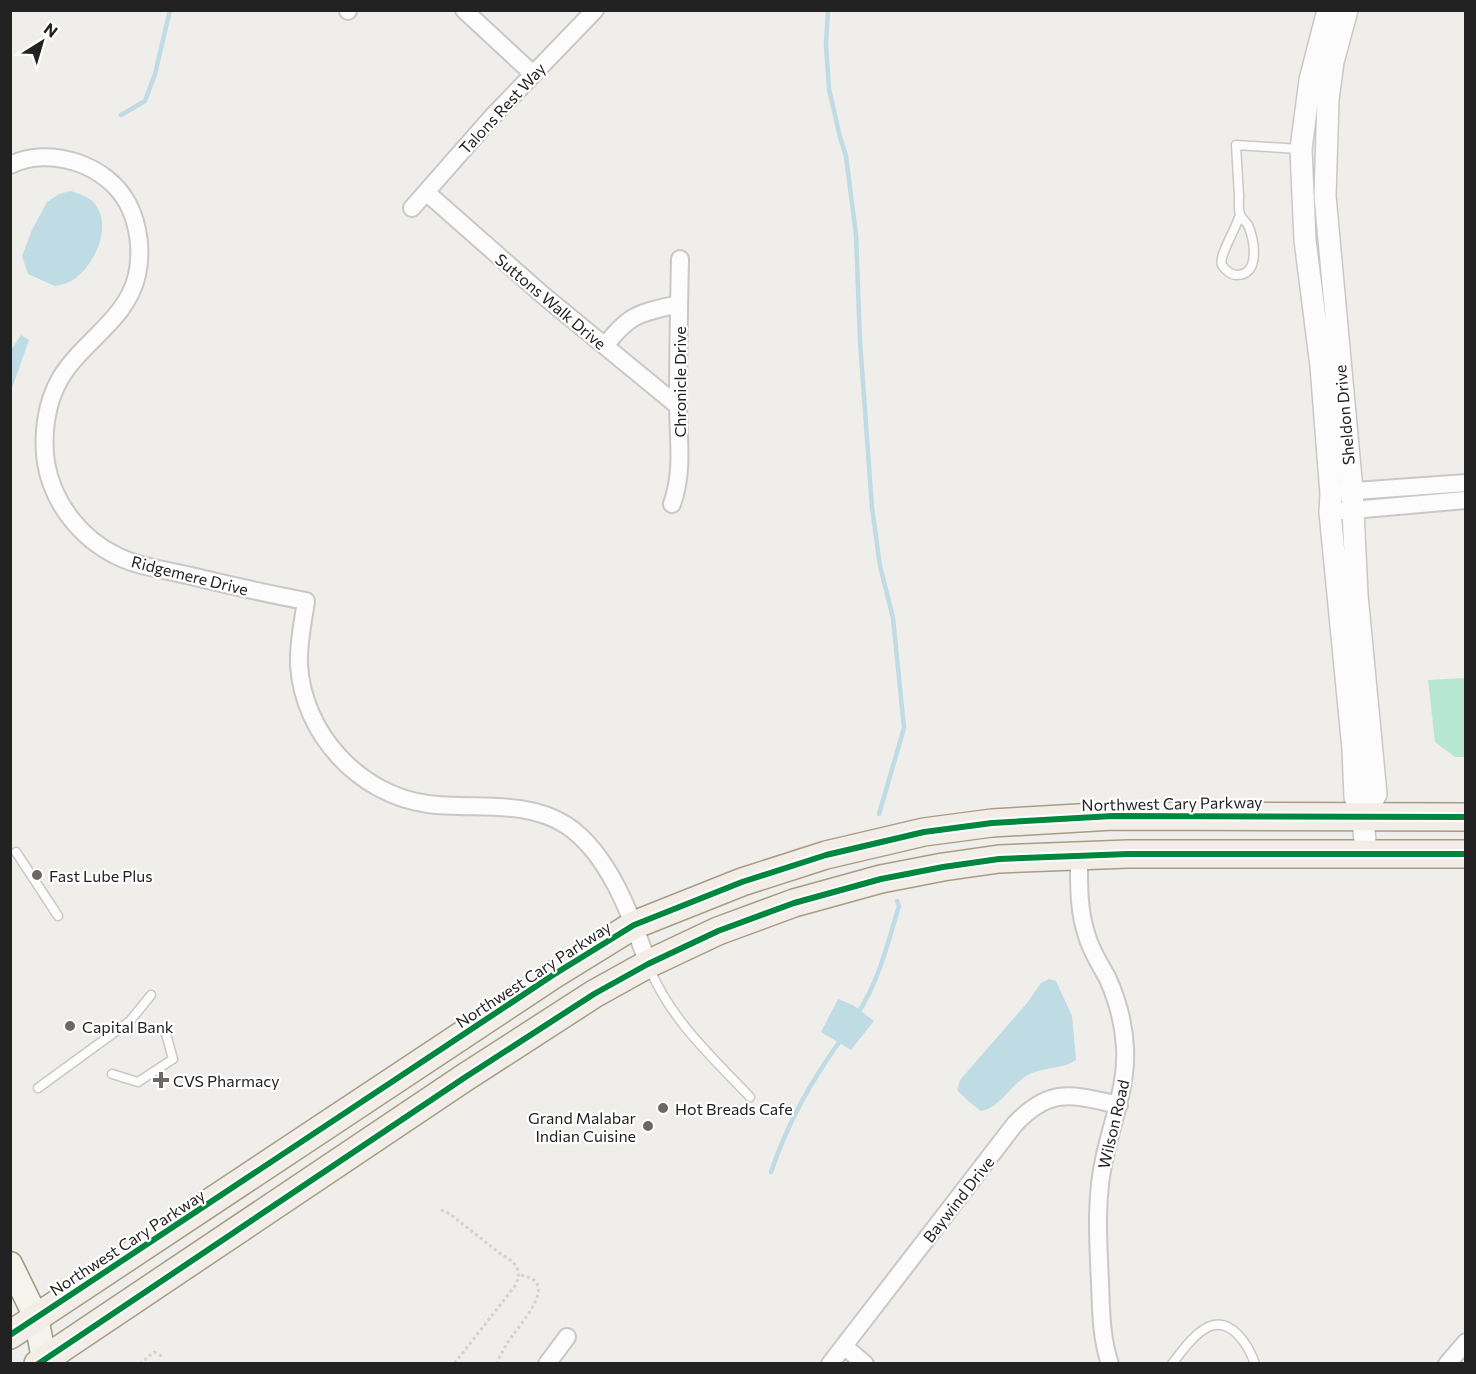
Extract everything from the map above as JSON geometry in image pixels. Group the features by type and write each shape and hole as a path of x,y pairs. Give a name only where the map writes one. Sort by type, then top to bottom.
{"main road":[{"name":"Northwest Cary Parkway","path":"11,1334 400,1079 553,975 634,925 742,882 815,858 924,832 993,823 1113,816 1466,817"},
{"path":"42,1362 464,1078 594,994 648,964 718,931 794,903 860,885 943,867 988,861 1079,855 1466,854"},
{"path":"10,1264 36,1317 42,1362"},
{"path":"11,1334 42,1362"}],"street":[{"path":"464,10 532,74"},
{"name":"Talons Rest Way","path":"412,208 532,74 595,10"},
{"name":"Sheldon Drive","path":"1328,10 1310,80 1301,149 1305,240 1341,502"},
{"name":"Sheldon Drive","path":"1347,10 1332,62 1328,100 1325,196 1355,797 1363,818 1366,854"},
{"name":"Ridgemere Drive","path":"10,165 31,158 50,156 77,163 95,171 110,182 128,204 139,237 138,272 130,295 120,312 76,358 60,379 50,405 44,442 45,459 48,475 61,507 86,536 117,556 145,566 306,602 299,650 302,685 314,720 336,754 367,780 410,800 427,804 530,810 565,825 595,852 634,925"},
{"name":"Suttons Walk Drive","path":"426,192 536,289 678,406"},
{"name":"Chronicle Drive","path":"672,504 678,488 680,465 678,406 680,259"},
{"path":"605,346 621,326 641,313 679,304"},
{"path":"1341,502 1466,483"},
{"path":"1341,502 1466,500"},
{"name":"Wilson Road","path":"1079,855 1080,902 1083,921 1093,953 1114,994 1122,1022 1125,1048 1124,1075 1119,1105 1105,1155 1098,1208 1101,1315 1110,1364"},
{"path":"634,925 648,964"},
{"name":"Baywind Drive","path":"830,1364 1015,1124 1028,1111 1038,1104 1057,1097 1075,1096 1119,1105"},
{"path":"550,1362 567,1337"},
{"path":"1447,1364 1466,1341"},
{"path":"844,1347 865,1364"}],"lane":[{"path":"1239,214 1251,234 1254,260 1245,273 1236,275 1228,272 1221,263 1221,257 1238,225 1236,146 1301,149"},
{"path":"16,852 58,916"},
{"path":"648,964 655,982 683,1026 750,1097"},
{"path":"38,1088 130,1021 151,995"},
{"path":"112,1074 138,1082 172,1059 166,1034"},
{"path":"1172,1364 1200,1333 1210,1326 1220,1325 1227,1327 1245,1342 1255,1364"}],"path":[{"path":"441,1210 450,1214 493,1248 511,1259 519,1275 515,1286 454,1364"},
{"path":"496,1364 508,1342 531,1313 538,1297 534,1281 519,1275"},
{"path":"140,1364 154,1352 163,1357"}],"green space":[{"path":"1465,679 1465,757 1455,757 1435,742 1428,680"}],"water":[{"path":"70,191 90,199 95,204 100,213 101,234 94,256 81,274 71,281 55,286 28,274 22,256 32,230 47,202 59,194"},
{"path":"21,335 29,340 11,391 11,350"},
{"path":"1049,979 1056,981 1072,1016 1076,1060 1066,1065 1030,1074 994,1105 981,1111 957,1090 960,1080 1027,1003 1041,983"},
{"path":"838,999 853,1005 874,1021 851,1050 821,1032"}],"waterway":[{"path":"121,115 145,101 155,74 170,10"},
{"path":"828,10 826,44 829,89 846,156 856,235 860,341 872,508 880,566 893,618 904,728 879,814"},
{"path":"858,1013 872,988 882,961 899,906 897,901"},
{"path":"771,1172 801,1102 842,1038"}],"cycle path":[{"path":"10,1335 553,975 634,925 742,882 826,855 924,832 992,823 1113,816 1466,817"},
{"path":"38,1364 464,1078 594,994 648,964 718,931 794,903 881,879 999,859 1128,854 1466,854"}],"place":[{"name":"Fast Lube Plus","path":"37,875"},
{"name":"Capital Bank","path":"70,1026"},
{"name":"CVS Pharmacy","path":"161,1080"},
{"name":"Hot Breads Cafe","path":"663,1108"},
{"name":"Grand Malabar Indian Cuisine","path":"648,1126"}]}
